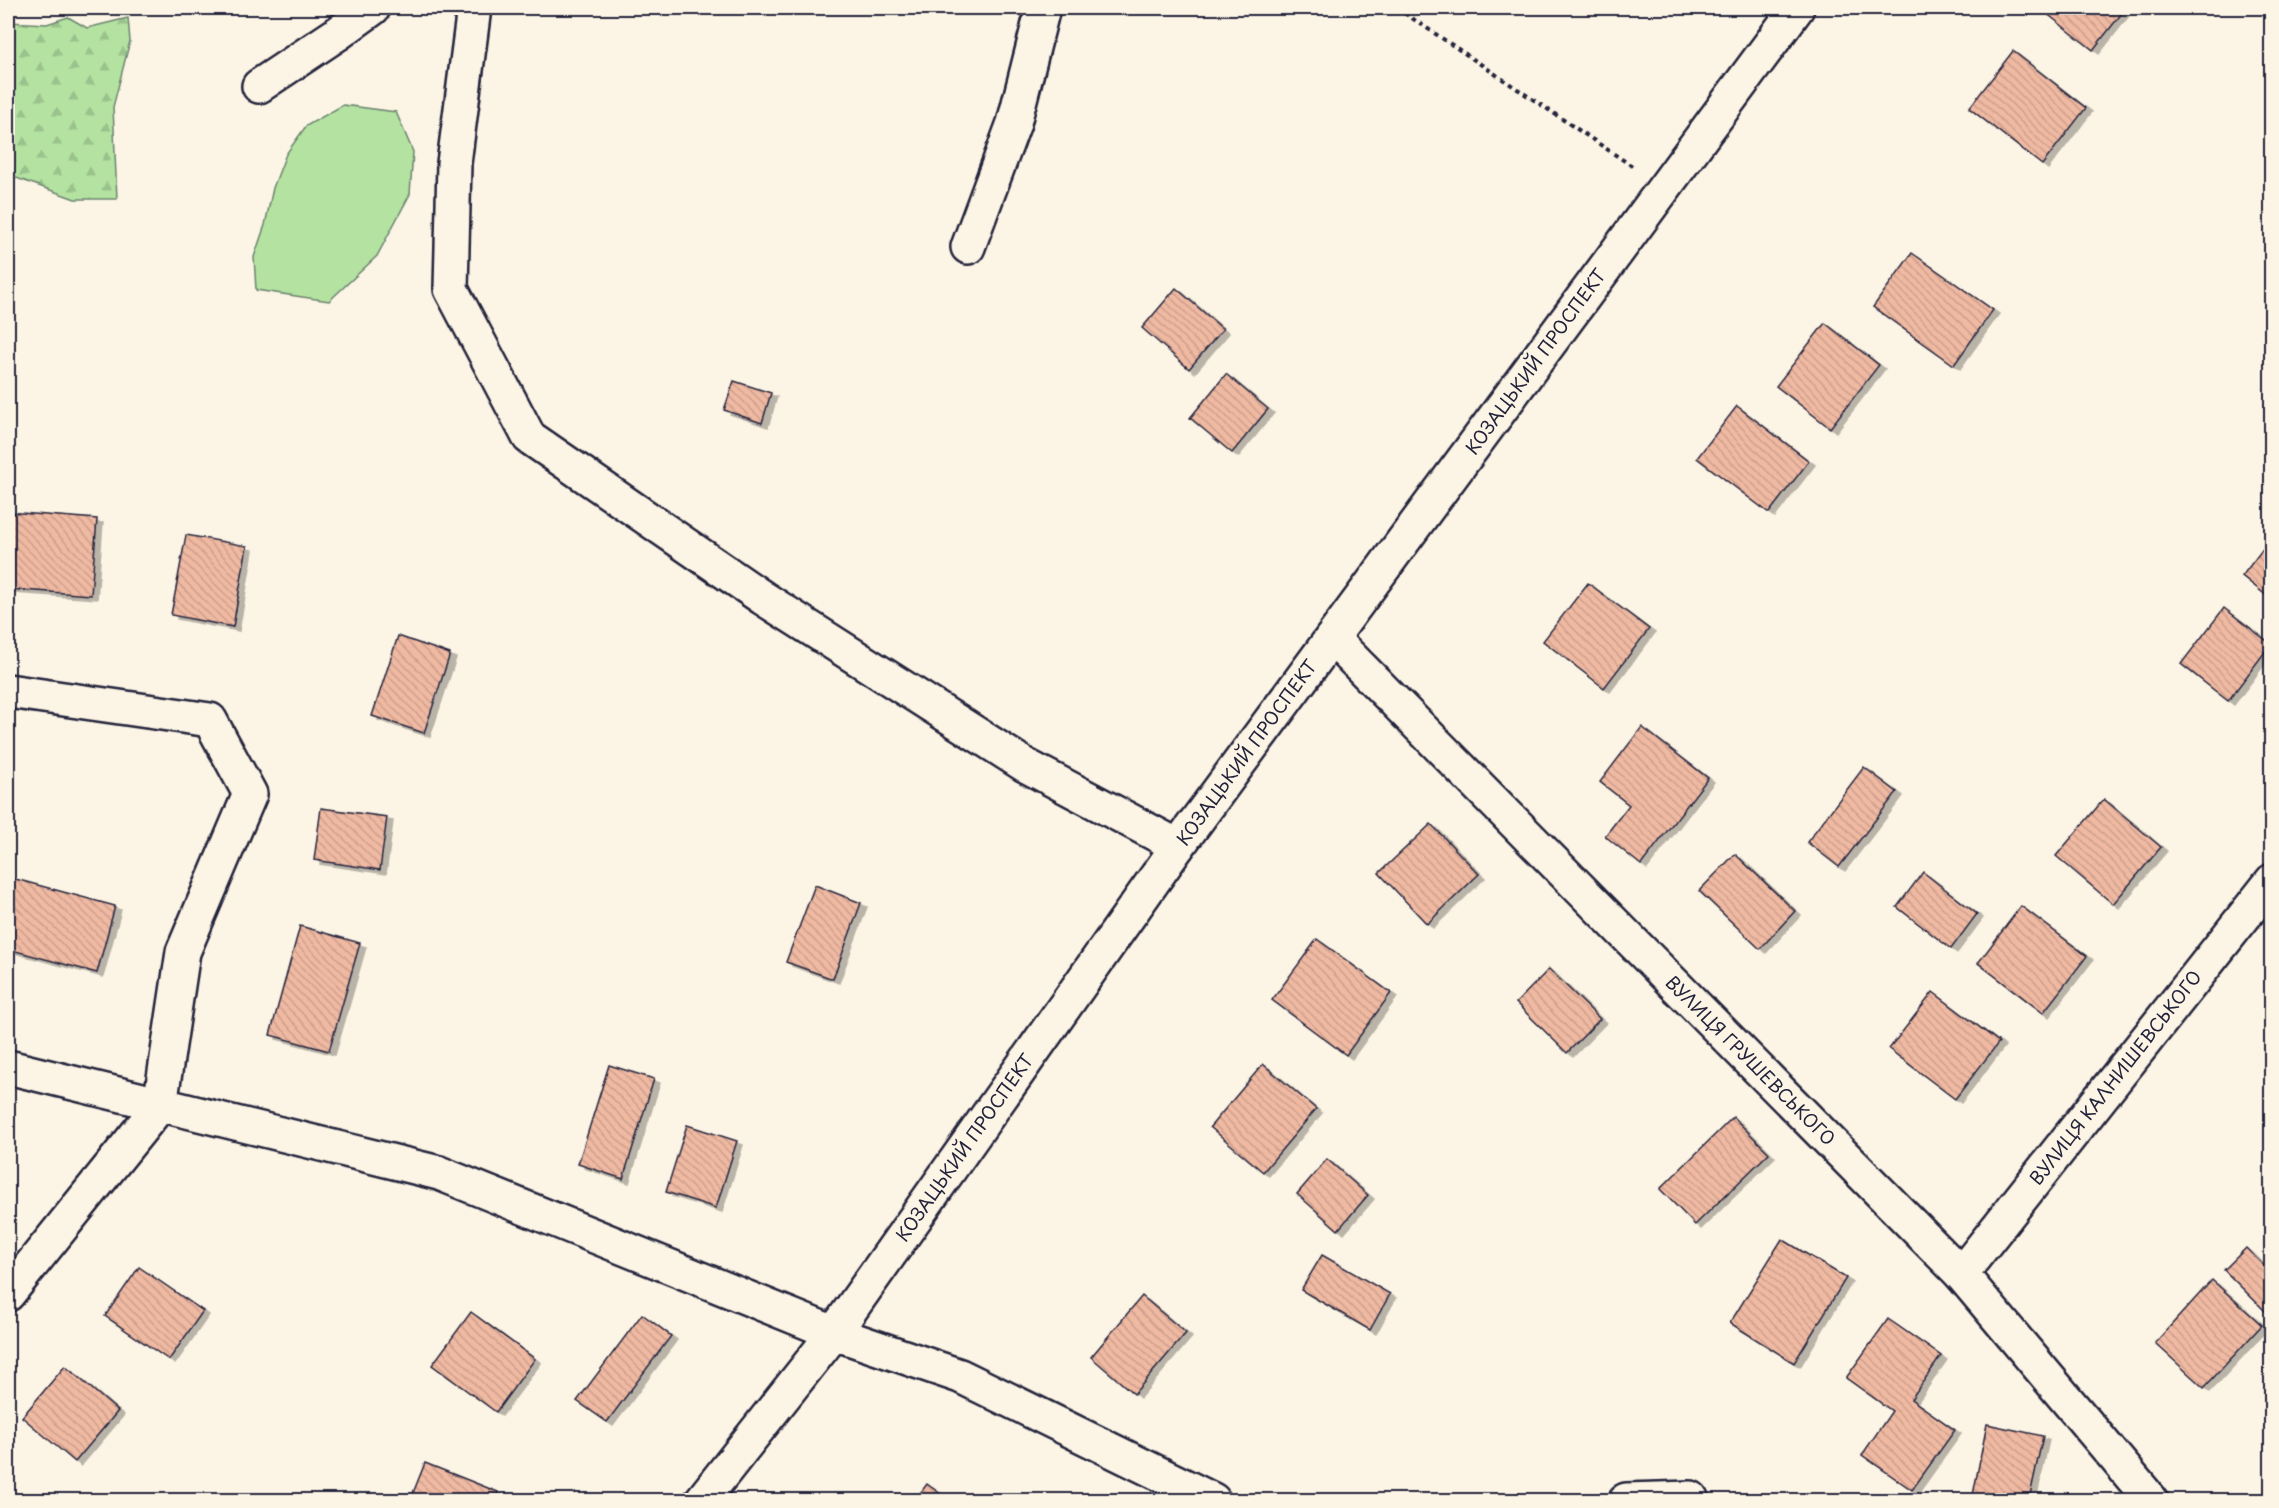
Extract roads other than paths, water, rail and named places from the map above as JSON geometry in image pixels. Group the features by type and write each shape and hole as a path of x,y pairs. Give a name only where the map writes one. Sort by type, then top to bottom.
{"street":[{"path":"259,86 373,8"},
{"path":"474,8 454,163 451,289 529,437 763,598 1025,765 1178,846"},
{"path":"968,247 1014,123 1043,8"},
{"name":"КОЗАЦЬКИЙ ПРОСПЕКТ","path":"702,1500 834,1333 1178,846 1797,8"},
{"name":"ВУЛИЦЯ ГРУШЕВСЬКОГО","path":"1332,638 1961,1274 2151,1500"},
{"path":"8,691 210,720 250,794 183,952 160,1105 8,1294"},
{"name":"ВУЛИЦЯ КАЛНИШЕВСЬКОГО","path":"1961,1274 2271,881"},
{"path":"8,1067 439,1173 834,1333 960,1376 1214,1500"},
{"path":"1626,1500 1691,1498"}]}
